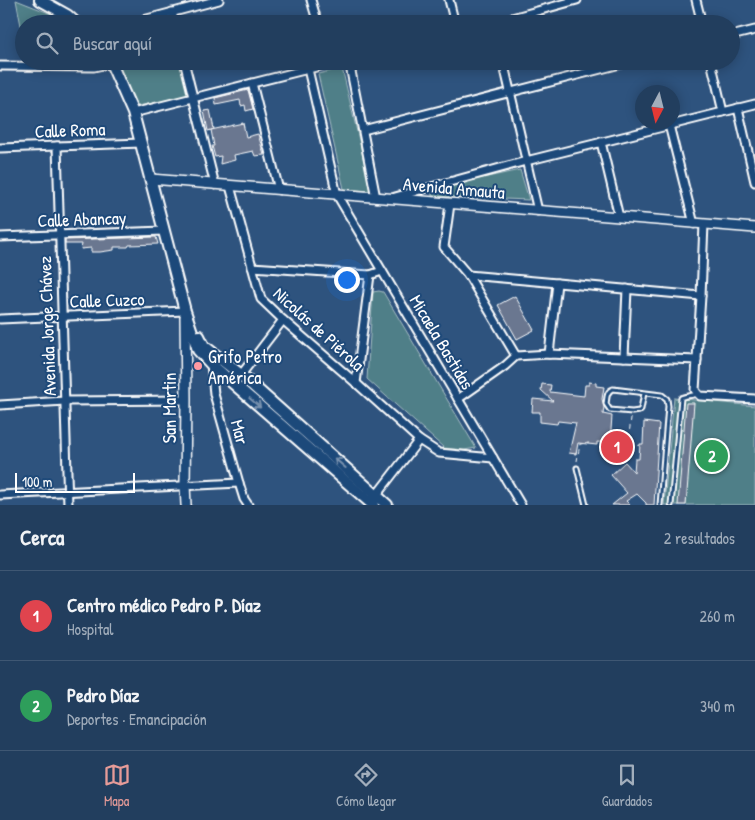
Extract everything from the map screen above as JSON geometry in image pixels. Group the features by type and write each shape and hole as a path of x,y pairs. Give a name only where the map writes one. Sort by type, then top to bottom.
{"main road":[{"path":"40,0 67,15"},
{"path":"114,70 133,113 142,143 185,312 198,350 207,365 234,384 372,502 387,505"},
{"path":"185,312 204,346 241,375 372,502"}],"street":[{"path":"161,15 219,0"},
{"path":"311,0 315,15"},
{"path":"449,0 453,15"},
{"path":"522,15 577,0"},
{"path":"696,0 700,15"},
{"path":"740,34 755,30"},
{"path":"0,66 15,66"},
{"path":"186,70 215,185"},
{"path":"133,113 304,70"},
{"name":"Micaela Bastidas","path":"308,70 337,195 521,505"},
{"path":"351,70 376,198"},
{"path":"505,70 538,211"},
{"path":"363,130 597,70"},
{"path":"713,70 723,112"},
{"path":"252,83 279,190"},
{"path":"680,123 755,104"},
{"path":"738,108 755,182"},
{"path":"389,198 526,161 652,130"},
{"path":"670,130 694,224"},
{"path":"601,142 619,217"},
{"name":"Calle Roma","path":"0,148 142,143"},
{"name":"Avenida Jorge Chávez","path":"57,146 68,505"},
{"name":"Avenida Amauta","path":"151,179 755,228"},
{"name":"Nicolás de Piérola","path":"230,186 261,299 420,440 439,453 493,458"},
{"path":"450,204 444,247 468,275 516,356"},
{"path":"704,224 695,390 698,394 704,396 755,400"},
{"name":"Calle Abancay","path":"0,237 164,231"},
{"path":"252,267 370,275 382,271"},
{"path":"356,383 370,275"},
{"path":"468,275 701,296"},
{"path":"549,354 557,283"},
{"path":"624,356 627,289"},
{"name":"Calle Cuzco","path":"0,319 185,312"},
{"name":"San Martin","path":"185,312 189,368 186,400 186,505"},
{"path":"234,384 283,320"},
{"path":"458,399 516,356 549,354 696,360"},
{"name":"Mar","path":"207,365 239,483 248,505"},
{"path":"0,405 65,401 186,400"},
{"path":"372,502 420,440"},
{"path":"0,495 239,483"}],"lane":[{"path":"644,393 641,409 638,411 610,410 606,404 608,392 613,389 662,395 668,402 660,505"},
{"path":"671,505 681,398 698,394"},
{"path":"578,468 586,505"}],"path":[{"path":"632,412 630,438 634,444 640,446"},
{"path":"578,468 577,459 580,444 589,443"}],"green space":[{"path":"16,0 54,15 19,15"},
{"path":"119,70 184,70 191,96 137,106"},
{"path":"342,70 371,191 344,189 318,74"},
{"path":"520,170 529,200 432,196 432,189"},
{"path":"373,292 383,292 476,448 464,450 444,448 367,379"},
{"path":"674,398 755,406 755,505 664,505"}],"building":[{"path":"248,90 253,109 246,111 245,105 241,106 240,100 216,105 215,98"},
{"path":"210,110 214,129 208,131 204,111"},
{"path":"243,123 246,137 258,134 264,155 255,156 253,151 234,155 235,160 220,164 221,156 215,157 212,146 214,146 211,130"},
{"path":"156,237 158,244 114,247 114,250 100,252 91,252 91,248 81,249 82,244 65,244 65,240"},
{"path":"515,296 534,330 517,339 498,305"},
{"path":"589,382 596,383 596,386 604,387 602,399 603,414 612,416 610,443 597,442 597,445 578,443 576,454 569,453 576,423 558,421 557,424 540,422 540,412 532,412 533,399 553,401 541,390 542,384 551,385 550,392 584,396 585,385 589,385"},
{"path":"686,403 694,403 686,505 678,505"},
{"path":"644,422 659,424 654,505 646,505 637,494 626,501 630,505 612,505 627,493 611,475 625,462 634,472 635,459 639,459 640,444 643,444"}],"place":[{"name":"Grifo Petro América","path":"198,366"},
{"name":"Centro médico Pedro P. Díaz","path":"617,447"},
{"name":"Pedro Díaz","path":"712,456"}]}
